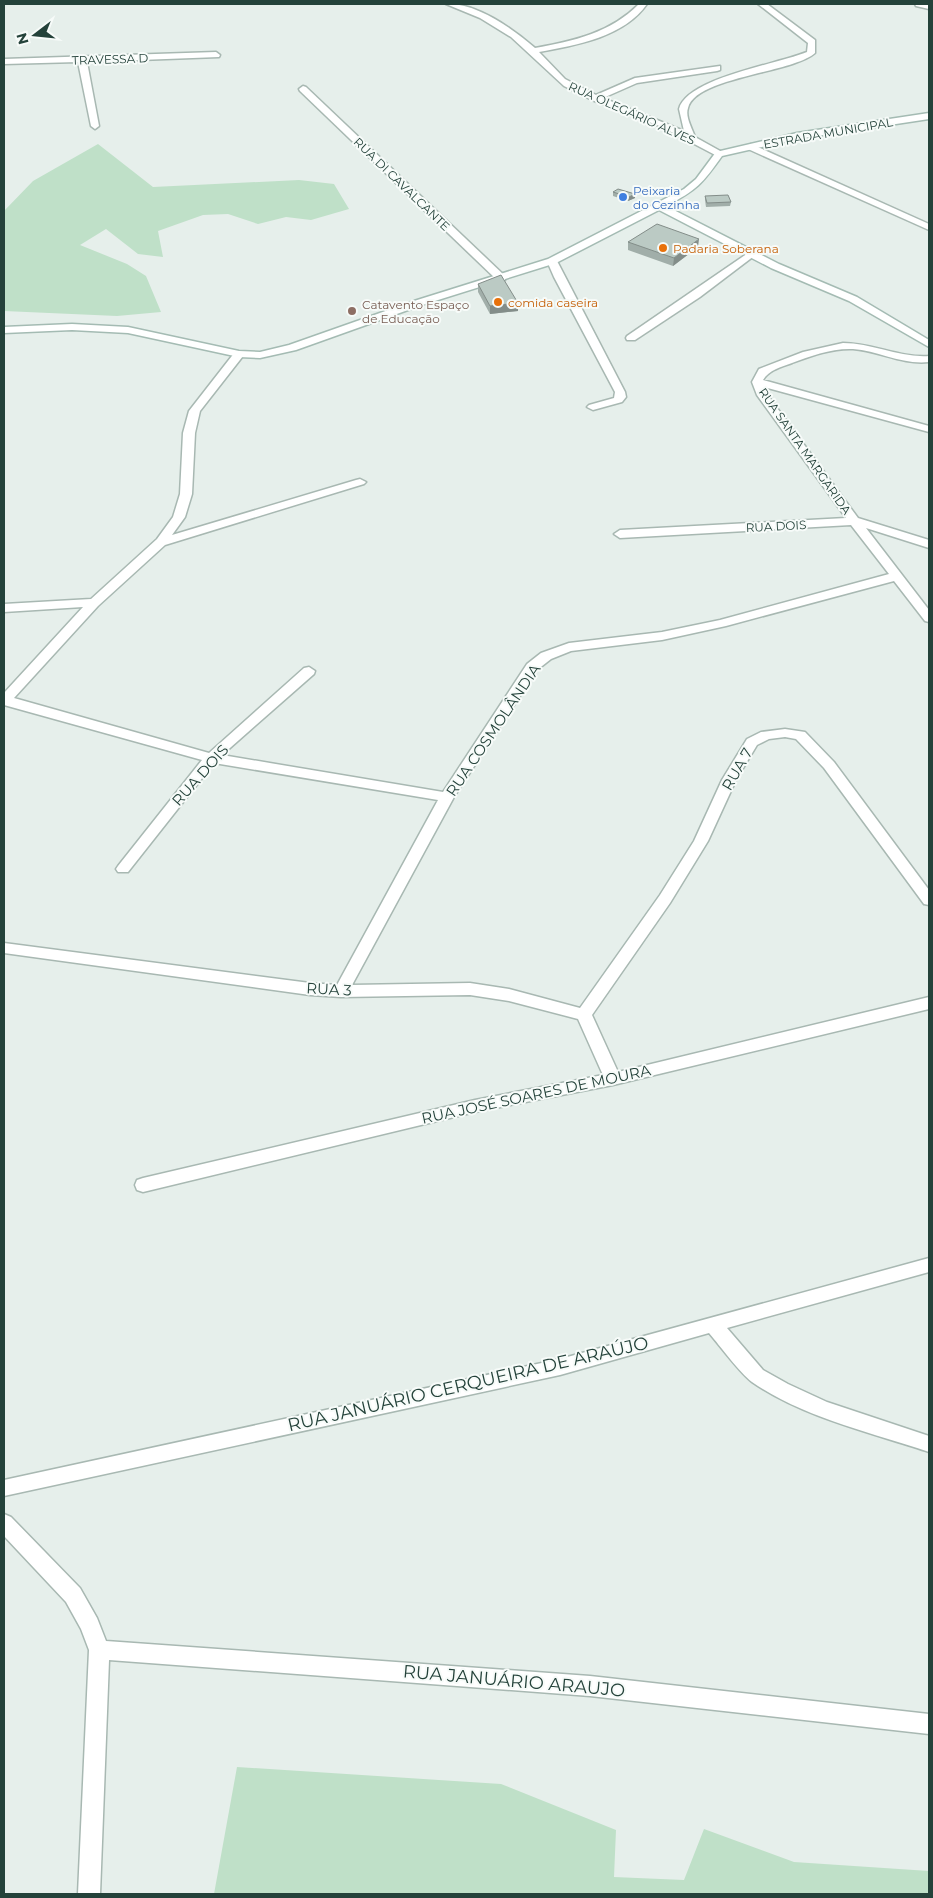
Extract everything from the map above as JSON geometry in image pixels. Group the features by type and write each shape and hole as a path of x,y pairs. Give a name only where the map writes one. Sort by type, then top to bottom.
{"street":[{"name":"RUA OLEGÁRIO ALVES","path":"450,4 492,21 517,37 534,51 554,76 595,98 664,125 718,154"},
{"path":"534,51 591,39 612,30 635,14 643,4"},
{"path":"691,138 683,113 684,104 690,95 730,78 801,59 811,53 812,42 762,4"},
{"path":"919,4 929,7"},
{"name":"TRAVESSA D","path":"4,62 216,55"},
{"path":"82,60 95,126"},
{"path":"595,98 636,81 717,68"},
{"name":"RUA DI CAVALCANTE","path":"303,89 501,278"},
{"name":"ESTRADA MUNICIPAL","path":"718,154 797,136 929,116"},
{"path":"751,146 929,227"},
{"path":"4,330 72,327 128,330 238,354 260,355 292,348 418,303 552,261 687,191 699,181 718,154"},
{"path":"659,206 751,254 854,299 929,344"},
{"path":"631,338 696,295 751,254"},
{"path":"552,261 558,277 620,392 621,397 618,400 606,405 593,407"},
{"name":"RUA SANTA MARGARIDA","path":"929,359 914,359 841,346 790,360 763,371 757,382 761,393 854,521 929,618"},
{"path":"238,354 195,411 190,433 186,494 178,517 161,542 94,603 4,700 211,758 447,797"},
{"path":"757,382 929,429"},
{"path":"161,542 360,482"},
{"name":"RUA DOIS","path":"620,534 854,521 929,544"},
{"name":"RUA COSMOLÂNDIA","path":"341,991 447,797 532,667 546,656 569,647 644,639 679,632 897,576"},
{"path":"4,608 94,603"},
{"name":"RUA DOIS","path":"123,869 211,758 309,671"},
{"name":"RUA 7","path":"584,1014 665,899 701,841 729,780 752,742 766,735 785,733 800,735 829,765 929,900"},
{"name":"RUA 3","path":"4,948 310,989 341,991 470,989 509,995 584,1014"},
{"name":"RUA JOSÉ SOARES DE MOURA","path":"142,1184 475,1106 613,1079 929,1003"},
{"path":"584,1014 613,1079"},
{"name":"RUA JANUÁRIO CERQUEIRA DE ARAÚJO","path":"4,1488 560,1367 929,1265"},
{"path":"714,1325 757,1375 782,1390 822,1408 929,1444"},
{"path":"4,1523 73,1595 90,1625 99,1650 88,1894"},
{"name":"RUA JANUÁRIO ARAUJO","path":"99,1650 590,1686 929,1724"}],"green space":[{"path":"98,144 153,187 299,180 334,184 349,209 311,220 286,217 258,224 228,214 203,215 158,231 163,257 138,254 106,229 80,245 127,264 146,276 161,312 117,316 4,311 4,211 33,181"},
{"path":"237,1767 501,1784 616,1830 614,1877 684,1880 704,1829 794,1862 929,1871 929,1894 214,1894"}],"building":[{"path":"618,189 635,194 629,197 613,192"},
{"path":"728,195 731,202 707,203 705,196"},
{"path":"657,224 699,239 674,258 628,242"},
{"name":"comida caseira","path":"501,275 518,303 490,306 478,284"}],"place":[{"name":"Peixaria do Cezinha","path":"623,197"},
{"name":"Padaria Soberana","path":"663,248"},
{"name":"comida caseira","path":"498,302"},
{"name":"Catavento Espaço de Educação","path":"352,311"}]}
